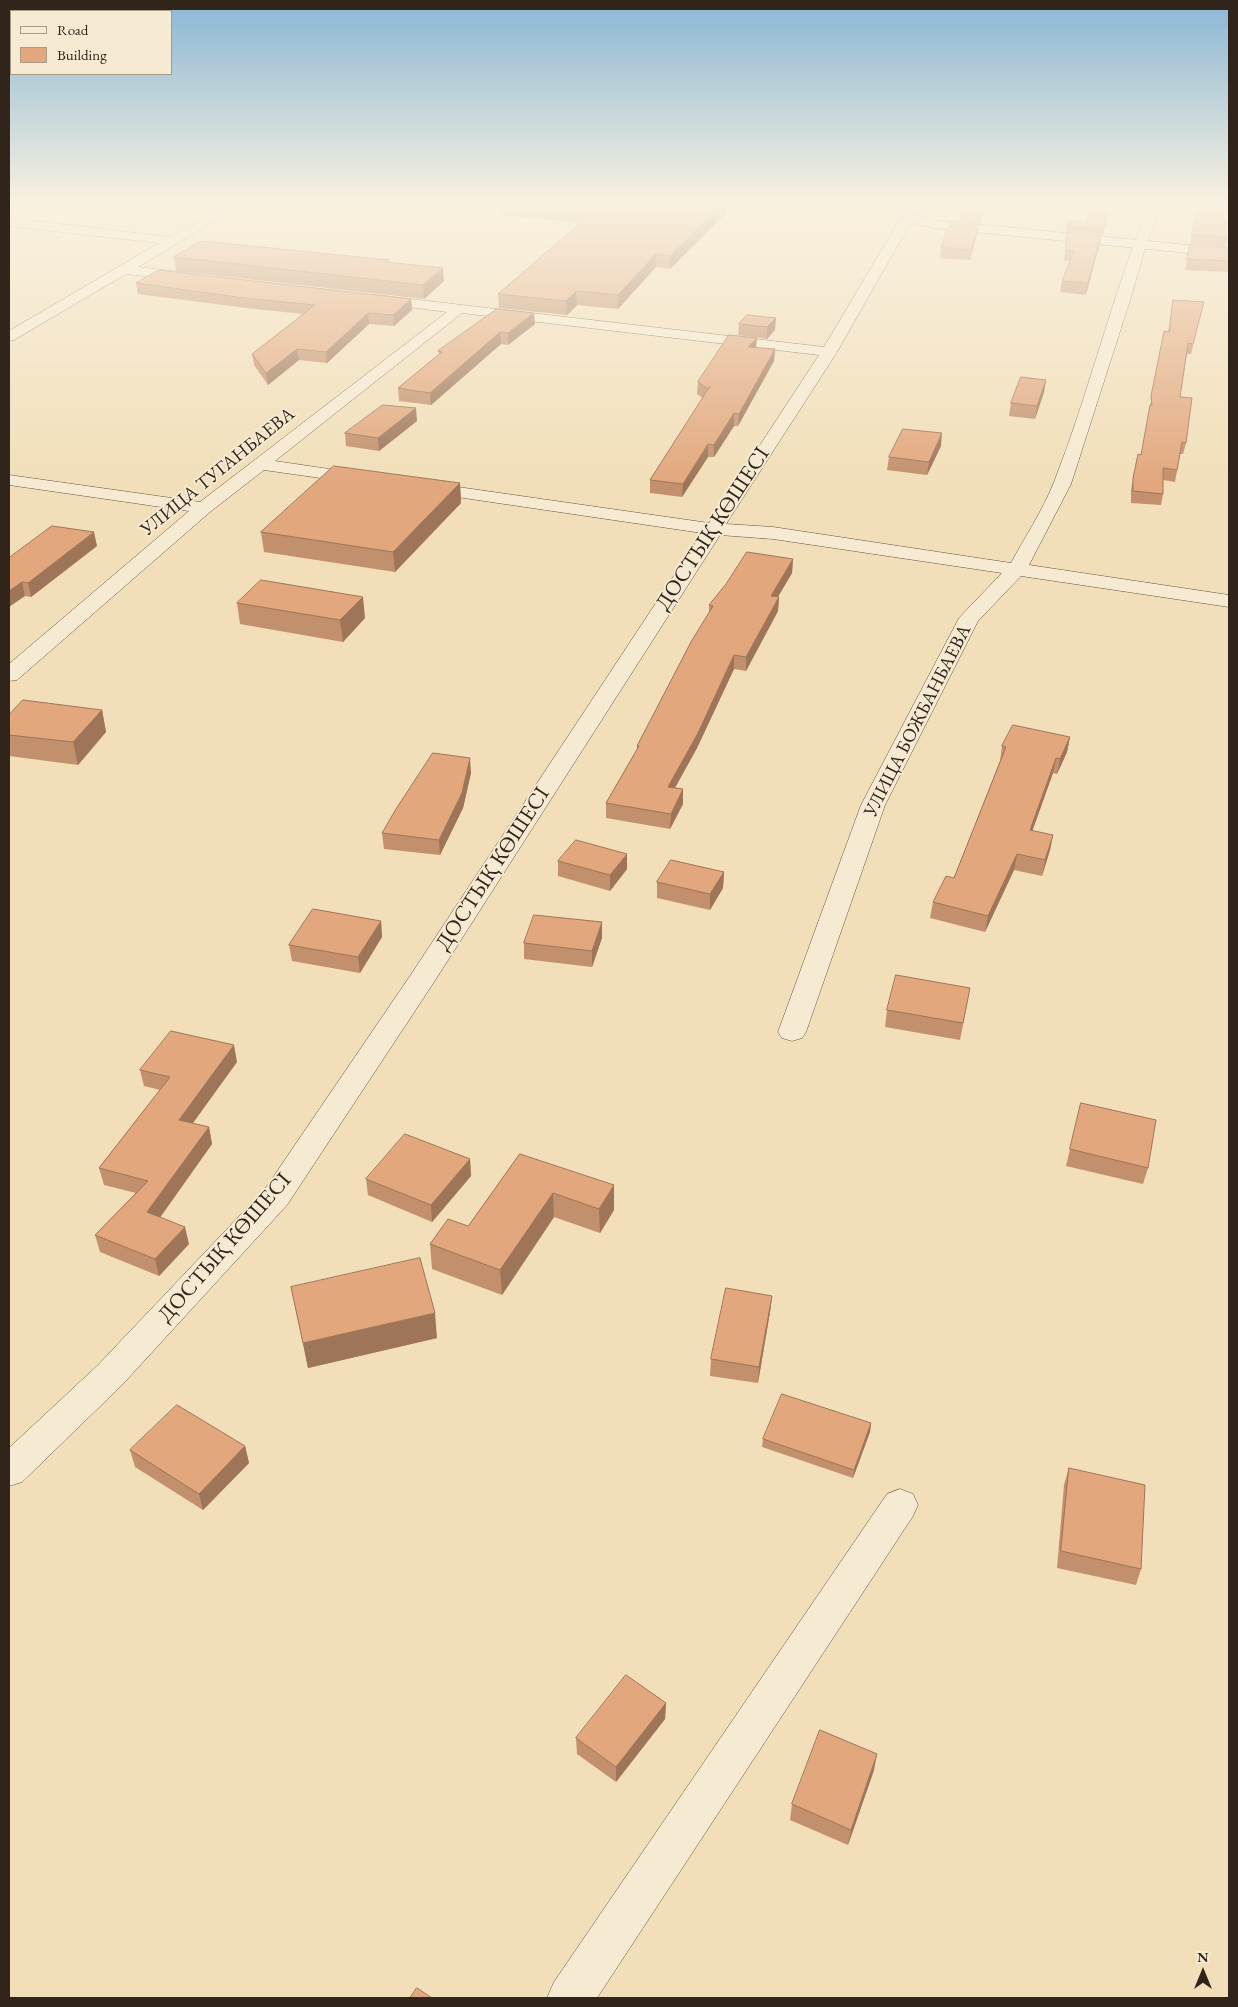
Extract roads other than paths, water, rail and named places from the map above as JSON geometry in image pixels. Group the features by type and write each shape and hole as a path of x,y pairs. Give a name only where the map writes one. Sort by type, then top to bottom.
{"street":[{"path":"9,336 77,297"},
{"path":"360,297 829,352"},
{"name":"ДОСТЫҚ КӨШЕСІ","path":"9,1472 110,1375 276,1197 420,982 829,352 861,297"},
{"name":"УЛИЦА БОЖБАНБАЕВА","path":"792,1032 873,805 969,618 1017,569 1062,484 1125,297"},
{"name":"УЛИЦА ТУГАНБАЕВА","path":"9,675 204,508 459,309"},
{"path":"260,464 378,481"},
{"path":"9,480 204,508"},
{"path":"408,485 713,529 772,533 1229,601"},
{"path":"570,1998 900,1505"}]}
